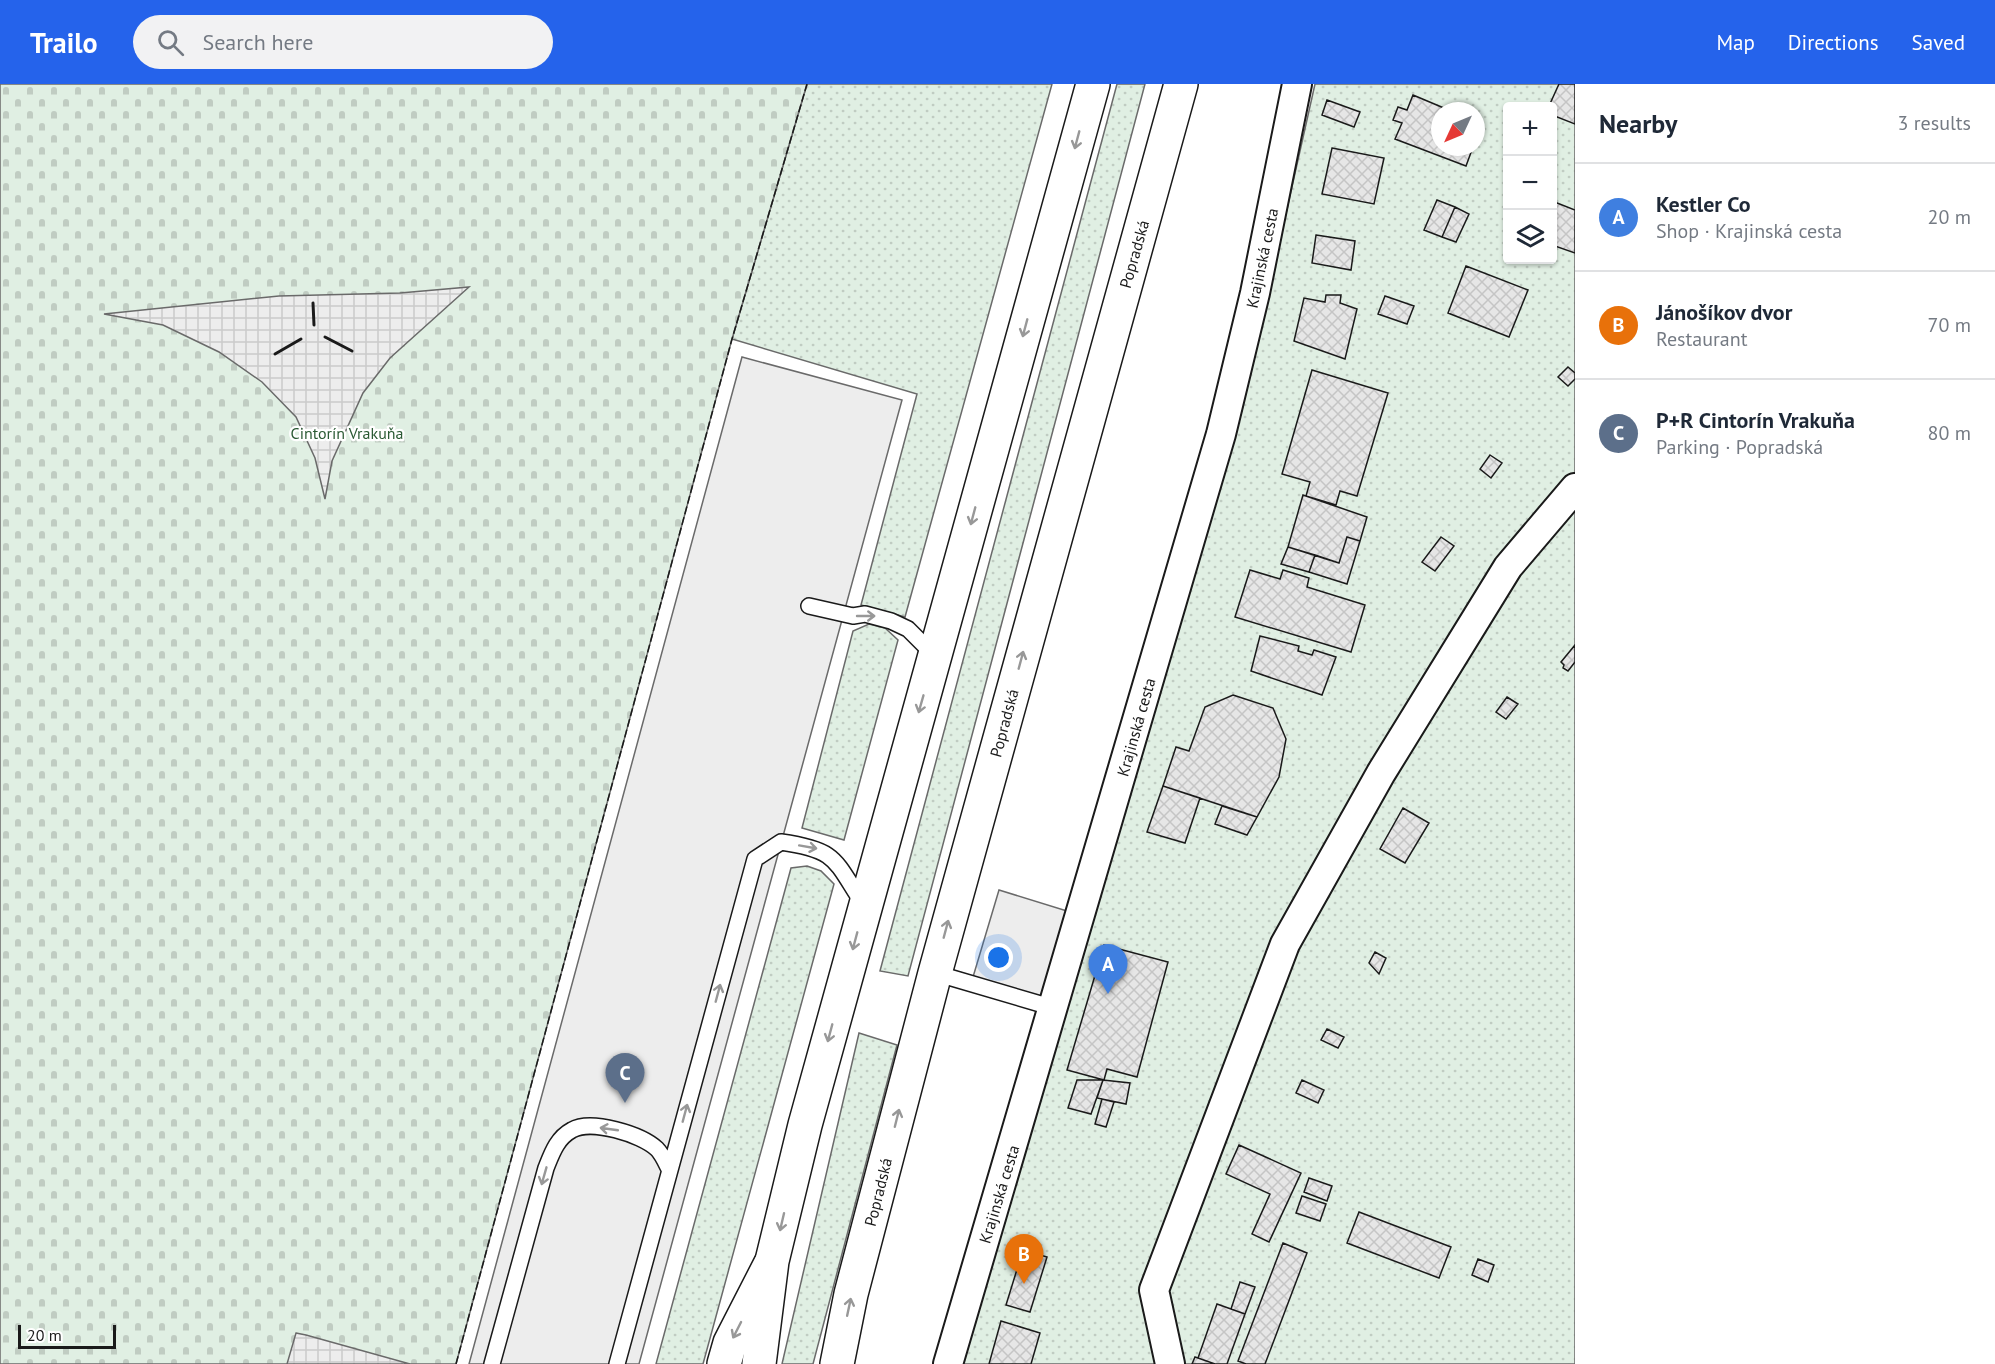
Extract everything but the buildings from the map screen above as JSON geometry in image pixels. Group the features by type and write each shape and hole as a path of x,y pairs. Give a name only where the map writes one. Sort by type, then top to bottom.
{"main road":[{"path":"759,1364 772,1261 805,1125 1092,84"},
{"name":"Popradská","path":"837,1364 852,1294 934,972 1181,84"},
{"path":"724,1364 730,1343 772,1261"}],"street":[{"name":"Krajinská cesta","path":"948,1364 1221,435 1255,293 1297,84"},
{"path":"1170,1364 1154,1290 1285,944 1381,773 1508,567 1575,488"}],"lane":[{"path":"809,606 853,616 876,616 891,621 908,629 934,655"},
{"path":"617,1364 755,859 781,842 817,848 834,859 865,906"},
{"path":"934,972 1054,1008"},
{"path":"492,1364 546,1168 554,1147 562,1137 574,1128 617,1130 640,1138 657,1150 669,1169"}],"green space":[{"name":"Cintorín Vrakuňa","path":"0,84 807,84 732,339 456,1364 0,1364"},
{"path":"807,84 1052,84 905,617 861,605 917,394 732,339"},
{"path":"1117,84 1145,84 908,976 880,971"},
{"path":"1315,84 1575,84 1575,1364 963,1364 1018,1165 1242,410"},
{"path":"869,624 885,628 898,640 844,840 802,828 853,631"},
{"path":"807,866 821,871 834,884 703,1364 656,1364 791,868"},
{"path":"859,1033 897,1045 813,1364 782,1364"}],"shaded area":[{"path":"469,287 390,358 363,393 332,461 325,499 315,458 296,417 262,382 219,352 163,325 104,314 279,296 400,293"},
{"path":"742,357 902,400 639,1364 469,1364"},
{"path":"999,890 1067,911 1041,997 973,977"},
{"path":"296,1333 306,1335 410,1364 287,1364"}],"fence":[{"path":"456,1364 732,339 807,84"}],"wall":[{"path":"313,303 314,325"},
{"path":"325,337 352,351"},
{"path":"275,354 301,339"}],"place":[{"name":"Kestler Co","path":"1108,994"},
{"name":"P+R Cintorín Vrakuňa","path":"625,1103"},
{"name":"Jánošíkov dvor","path":"1024,1284"}]}
